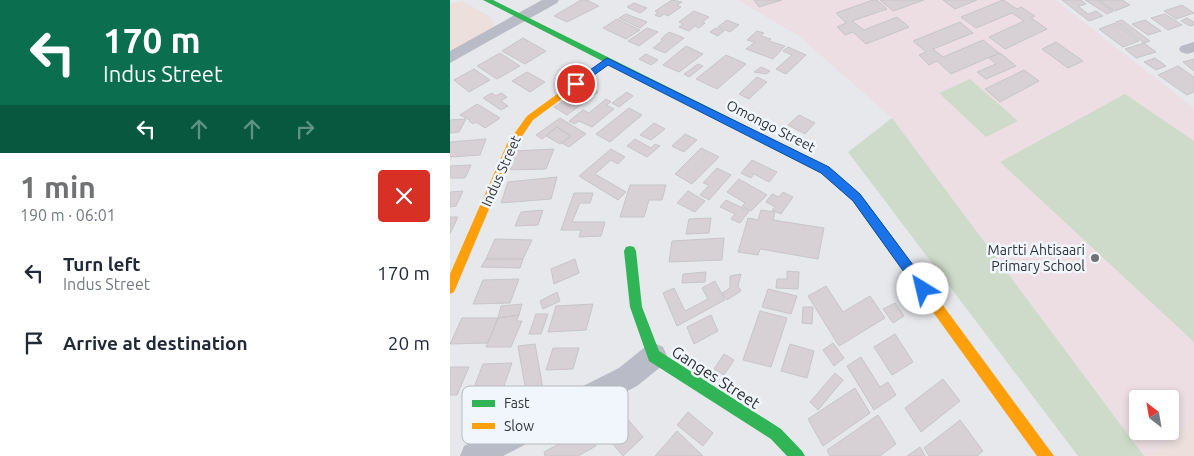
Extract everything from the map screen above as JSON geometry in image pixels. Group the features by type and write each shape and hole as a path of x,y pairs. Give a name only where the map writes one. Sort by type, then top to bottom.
{"street":[{"name":"Omongo Street","path":"487,0 825,170 856,197 1046,456"},
{"path":"450,58 552,0"},
{"name":"Indus Street","path":"450,288 512,144 524,123 607,61"},
{"name":"Ganges Street","path":"630,251 636,307 654,356 776,434 797,456"},
{"path":"610,386 628,377 654,356"},
{"path":"474,456 497,444"}],"shaded area":[{"name":"Martti Ahtisaari Primary School","path":"738,0 1055,0 1194,108 1194,418 1179,431 1179,390 1129,390 1129,436 892,118 799,36"},
{"path":"463,1 492,18 494,26 450,54 450,4"},
{"path":"1194,418 1194,456 1150,456 1169,440 1179,440 1179,431"},
{"name":"Martti Ahtisaari Primary School","path":"1132,440 1169,440 1150,456 1144,456"}],"green space":[{"path":"970,79 1018,121 986,137 939,93"},
{"path":"1125,94 1194,141 1194,342 1000,162"},
{"path":"892,118 1129,436 1129,440 1132,440 1144,456 1078,456 848,152"}],"building":[{"path":"581,0 587,0 599,6 567,22 554,16"},
{"path":"672,0 682,2 677,5 681,7 668,16 664,14 660,17 655,15 658,13 655,11"},
{"path":"754,0 782,0 759,7"},
{"path":"877,0 887,9 852,21 864,30 897,17 909,27 866,44 853,32 845,35 837,27 846,23 836,13"},
{"path":"880,0 924,0 893,11"},
{"path":"943,0 977,0 955,9"},
{"path":"1003,0 1017,9 1021,7 1035,16 1031,18 1047,29 1005,49 989,37 1024,21 1012,13 976,28 961,17"},
{"path":"1062,0 1081,0 1086,4 1078,6 1088,14 1096,11 1103,16 1089,21"},
{"path":"1085,0 1096,0 1113,11 1107,14"},
{"path":"1098,0 1122,0 1130,5 1115,11"},
{"path":"634,3 647,8 640,13 627,7"},
{"path":"1182,5 1194,13 1176,19 1164,11"},
{"path":"694,11 709,17 702,22 705,23 699,28 695,26 689,31 679,27 683,24 679,22"},
{"path":"626,14 647,22 640,28 619,18"},
{"path":"1165,14 1182,25 1168,30 1151,18"},
{"path":"1187,18 1194,22 1194,25 1190,26 1181,21"},
{"path":"617,19 640,30 626,39 603,28"},
{"path":"727,20 739,25 730,32 718,27"},
{"path":"1122,20 1150,41 1144,43 1116,22"},
{"path":"1145,20 1161,31 1148,35 1132,24"},
{"path":"960,22 973,33 933,49 943,57 983,40 999,53 951,74 937,61 929,65 919,55 926,52 913,41"},
{"path":"1115,23 1139,41 1123,47 1099,29"},
{"path":"647,28 658,32 639,46 628,41"},
{"path":"716,28 724,31 718,36 710,32"},
{"path":"757,31 764,33 761,36 771,39 769,41 785,46 773,59 746,49 755,42 747,40"},
{"path":"669,32 684,38 665,53 653,48 663,40 661,39"},
{"path":"523,38 546,51 525,64 502,51"},
{"path":"1056,42 1083,61 1068,68 1042,49"},
{"path":"1144,43 1156,52 1136,58 1125,49"},
{"path":"686,46 703,54 679,72 663,65"},
{"path":"788,47 806,55 786,74 776,69 792,55 783,51"},
{"path":"500,53 520,66 497,79 477,66"},
{"path":"1000,53 1016,66 986,79 977,72 996,64 989,58"},
{"path":"646,54 658,60 651,65 639,59"},
{"path":"726,55 746,64 717,89 696,79"},
{"path":"1155,58 1166,66 1156,70 1144,62"},
{"path":"1194,59 1194,71 1183,62"},
{"path":"698,64 703,66 689,77 684,74"},
{"path":"1178,66 1194,77 1194,92 1187,95 1158,75"},
{"path":"761,67 770,71 766,74 754,72"},
{"path":"474,69 490,80 469,92 454,80"},
{"path":"1024,70 1039,81 1000,102 985,89"},
{"path":"527,72 545,82 530,92 512,81"},
{"path":"757,77 767,82 749,99 739,94"},
{"path":"594,90 598,92 567,115 554,107 580,91 587,95"},
{"path":"627,92 633,96 619,107 612,103"},
{"path":"492,93 496,96 501,93 507,97 501,101 508,106 501,110 483,98"},
{"path":"606,99 611,102 606,105 614,109 592,127 579,121 575,124 569,121 583,110 589,113"},
{"path":"477,104 500,118 485,128 476,122 473,124 470,120 460,115"},
{"path":"629,108 642,115 610,142 596,134"},
{"path":"799,115 815,123 805,134 788,125"},
{"path":"560,118 586,134 569,147 562,143 571,136 557,127 542,139 536,135"},
{"path":"466,119 459,132 450,133 450,120"},
{"path":"654,123 665,129 651,140 640,135"},
{"path":"557,127 571,136 560,144 546,136"},
{"path":"685,134 697,140 684,152 672,146"},
{"path":"486,139 480,155 450,157 450,142"},
{"path":"635,139 651,148 655,144 660,146 647,157 627,146"},
{"path":"701,148 719,157 692,184 675,174"},
{"path":"554,149 546,169 506,170 515,151"},
{"path":"611,149 625,157 618,164 611,160 595,174 626,192 618,200 579,176"},
{"path":"752,160 777,172 769,182 754,174 751,178 741,173"},
{"path":"471,165 465,178 450,178 450,166"},
{"path":"717,168 731,175 709,200 700,195 709,185 703,183"},
{"path":"557,177 551,199 501,203 508,182"},
{"path":"739,179 767,195 751,211 742,206 745,203 727,192"},
{"path":"630,185 666,185 662,200 649,200 644,217 620,217"},
{"path":"463,191 456,206 450,207 450,192"},
{"path":"688,191 705,201 695,212 677,203"},
{"path":"783,192 793,197 781,214 772,210 775,207 766,202 772,194 779,197"},
{"path":"574,193 593,193 590,203 580,203 572,222 605,222 601,236 579,237 581,230 561,230"},
{"path":"726,200 749,211 740,223 731,219 735,214 720,207"},
{"path":"543,210 538,225 515,226 521,212"},
{"path":"761,210 775,212 773,220 824,228 818,259 760,249 758,255 738,252 748,218 758,220"},
{"path":"450,217 458,217 450,234"},
{"path":"711,218 709,233 686,234 689,219"},
{"path":"724,238 722,260 669,262 672,241"},
{"path":"495,239 532,240 523,259 486,259"},
{"path":"486,259 523,259 520,268 481,267"},
{"path":"575,259 579,273 554,284 551,269"},
{"path":"787,271 799,272 798,289 776,288 777,279 787,279"},
{"path":"706,272 705,282 682,283 683,274"},
{"path":"741,274 738,286 741,291 727,300 722,293 730,288 730,276"},
{"path":"519,279 510,303 473,304 483,280"},
{"path":"715,281 725,300 677,326 663,293 674,288 685,311 708,299 702,288"},
{"path":"826,286 843,312 870,296 885,318 839,346 808,296"},
{"path":"768,289 797,296 791,314 762,307"},
{"path":"557,292 560,301 543,309 540,301"},
{"path":"895,303 904,316 893,323 883,309"},
{"path":"522,304 519,315 498,318 501,306"},
{"path":"593,304 586,330 548,332 556,306"},
{"path":"803,307 813,307 812,324 802,323"},
{"path":"760,311 787,318 771,367 743,360"},
{"path":"536,314 548,314 541,334 529,334"},
{"path":"519,315 516,321 522,321 511,347 486,347 498,318"},
{"path":"711,315 718,331 694,344 687,327"},
{"path":"462,318 498,318 488,343 450,344"},
{"path":"895,334 913,362 892,375 874,347"},
{"path":"833,343 844,358 834,366 823,350"},
{"path":"535,344 542,386 525,386 518,346"},
{"path":"790,344 814,351 807,378 781,371"},
{"path":"553,348 579,348 573,369 546,370"},
{"path":"724,354 734,360 724,375 714,369"},
{"path":"861,357 880,387 888,382 896,395 874,410 847,366"},
{"path":"512,363 504,386 475,386 483,364"},
{"path":"450,367 469,367 457,395 450,395"},
{"path":"835,373 843,380 818,410 810,402"},
{"path":"943,379 960,401 921,432 905,408"},
{"path":"855,388 870,413 823,446 808,419"},
{"path":"688,412 713,433 703,446 677,425"},
{"path":"878,415 896,444 880,456 830,456 827,450"},
{"path":"628,420 643,437 623,456 613,444 628,444"},
{"path":"960,420 983,451 977,456 929,456 924,448"},
{"path":"677,431 703,456 655,456"},
{"path":"559,444 595,444 596,446 578,456 545,456 544,452"},
{"path":"920,447 925,456 907,456"}],"traffic: fast":[{"path":"487,0 825,170 856,197 893,247"},
{"path":"630,251 636,307 654,356 776,434 797,456"}],"traffic: slow":[{"path":"450,288 512,144 530,118 607,61"},
{"path":"893,247 1046,456"}],"place":[{"name":"Martti Ahtisaari Primary School","path":"1095,258"}],"route":[{"path":"576,84 607,61 825,170 856,197 923,289"}]}
